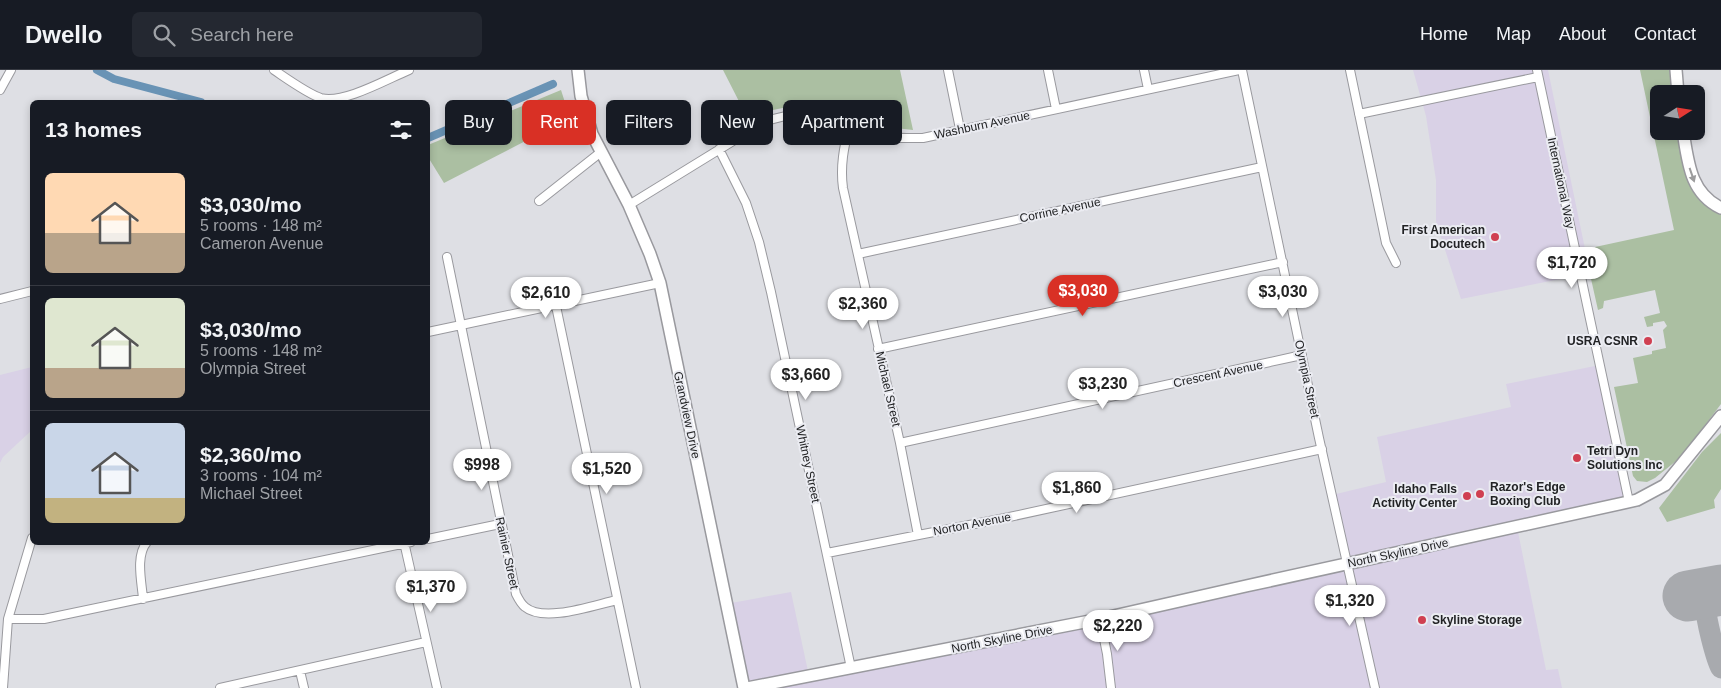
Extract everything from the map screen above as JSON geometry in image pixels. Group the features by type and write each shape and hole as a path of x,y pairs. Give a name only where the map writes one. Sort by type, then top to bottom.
{"main road":[{"name":"Grandview Drive","path":"578,70 583,102 592,134 629,205 660,283 745,688"},
{"path":"1676,70 1677,85"},
{"path":"1684,140 1690,176 1697,188 1708,200 1721,208"},
{"name":"North Skyline Drive","path":"745,688 1100,619 1630,502 1650,494 1665,485 1721,416"}],"street":[{"path":"0,90 11,70"},
{"path":"274,70 321,98 338,98 408,70"},
{"path":"948,70 960,129"},
{"path":"1048,70 1056,109"},
{"path":"1144,70 1148,89"},
{"name":"Washburn Avenue","path":"902,138 923,138 1241,70"},
{"name":"Olympia Street","path":"1241,70 1375,688"},
{"path":"1350,70 1386,243 1396,264"},
{"path":"1359,114 1538,73"},
{"name":"International Way","path":"1538,73 1630,502"},
{"name":"Washburn Avenue","path":"629,205 764,122 783,116"},
{"name":"Michael Street","path":"845,145 841,175 900,443 918,535"},
{"name":"Whitney Street","path":"719,149 746,202 759,242 851,668"},
{"path":"539,201 601,152"},
{"name":"Corrine Avenue","path":"858,254 1262,167"},
{"name":"Rainier Street","path":"446,257 516,594 525,608 539,613 550,614 617,600"},
{"path":"878,349 1283,262"},
{"path":"430,332 660,283"},
{"path":"0,300 30,292"},
{"path":"556,306 636,688"},
{"name":"Crescent Avenue","path":"900,443 1302,355"},
{"name":"Norton Avenue","path":"827,553 1009,517 1322,449"},
{"path":"430,539 500,524"},
{"path":"3,688 8,619 30,545"},
{"path":"143,599 140,561 144,545"},
{"path":"8,619 44,619 397,545"},
{"path":"406,545 437,688"},
{"path":"1100,619 1111,688"},
{"path":"220,688 426,642"},
{"path":"300,671 304,688"}],"shaded area":[{"path":"1413,70 1548,70 1590,273 1461,299 1436,222 1436,180 1426,116"},
{"path":"1600,365 1629,502 1517,527 1546,670 1558,669 1562,688 744,688 726,604 791,592 809,676 1347,564 1332,495 1386,482 1377,437 1511,407 1506,384"},
{"path":"30,368 30,432 3,457 0,463 0,375"}],"green space":[{"path":"723,70 900,70 913,130 902,129 902,100 783,100 783,108 773,110 773,100 738,100"},
{"path":"1640,70 1673,70 1675,85 1650,85 1650,117"},
{"path":"561,90 564,100 537,100"},
{"path":"522,106 522,143 444,183 430,160 430,144 445,138 445,145 512,145 512,110"},
{"path":"1655,140 1682,140 1685,166 1721,210 1721,404 1681,457 1655,478 1647,482 1637,481 1633,476 1614,387 1638,383 1633,358 1652,354 1652,351 1666,348 1663,330 1667,326 1664,321 1653,323 1653,326 1647,327 1644,317 1660,313 1655,290 1604,301 1603,308 1598,310 1585,252 1594,250 1595,247 1674,230"},
{"path":"1721,433 1721,489 1714,500 1715,508 1667,522 1659,508 1702,452"}],"waterway":[{"path":"97,70 114,79 193,100"},
{"path":"430,137 553,84"}],"taxiway":[{"path":"1717,591 1707,601 1706,611 1711,638 1721,668"}],"runway":[{"path":"1688,596 1721,590"}],"place":[{"name":"First American Docutech","path":"1495,237"},
{"name":"USRA CSNR","path":"1648,341"},
{"name":"Tetri Dyn Solutions Inc","path":"1577,458"},
{"name":"Razor's Edge Boxing Club","path":"1480,494"},
{"name":"Idaho Falls Activity Center","path":"1467,496"},
{"name":"Skyline Storage","path":"1422,620"}]}
